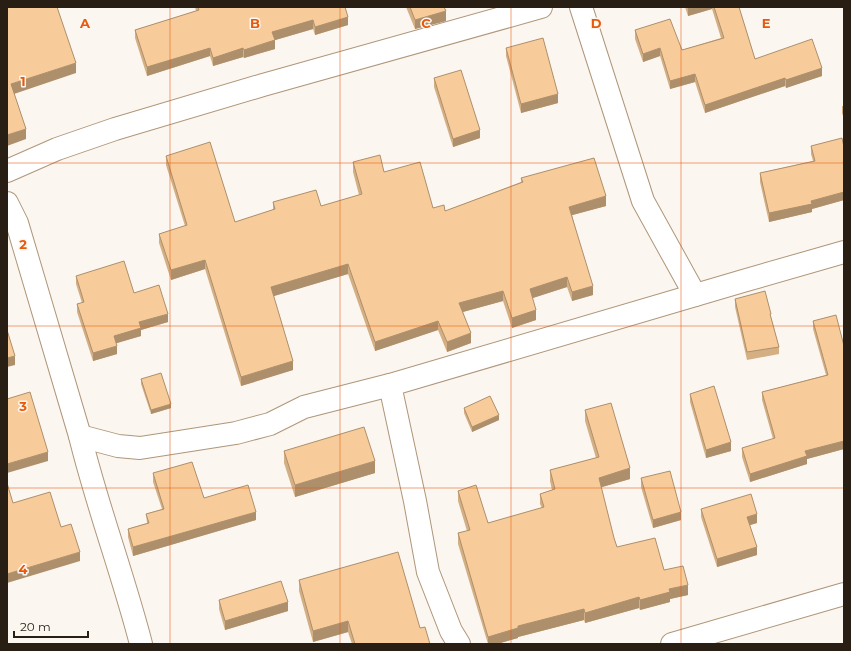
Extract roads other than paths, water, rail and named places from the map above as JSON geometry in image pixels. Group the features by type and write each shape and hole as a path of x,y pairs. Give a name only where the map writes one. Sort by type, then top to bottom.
{"street":[{"path":"7,171 57,149 115,129 263,85 541,7"},
{"path":"581,7 643,201 695,295"},
{"path":"7,203 17,223 80,436 90,480 98,500 141,644"},
{"path":"80,436 118,446 140,448 229,434 270,424 304,407 390,385 844,252"},
{"path":"390,385 415,501 428,572 451,631 459,644"},
{"path":"672,644 734,636 844,594"}]}
